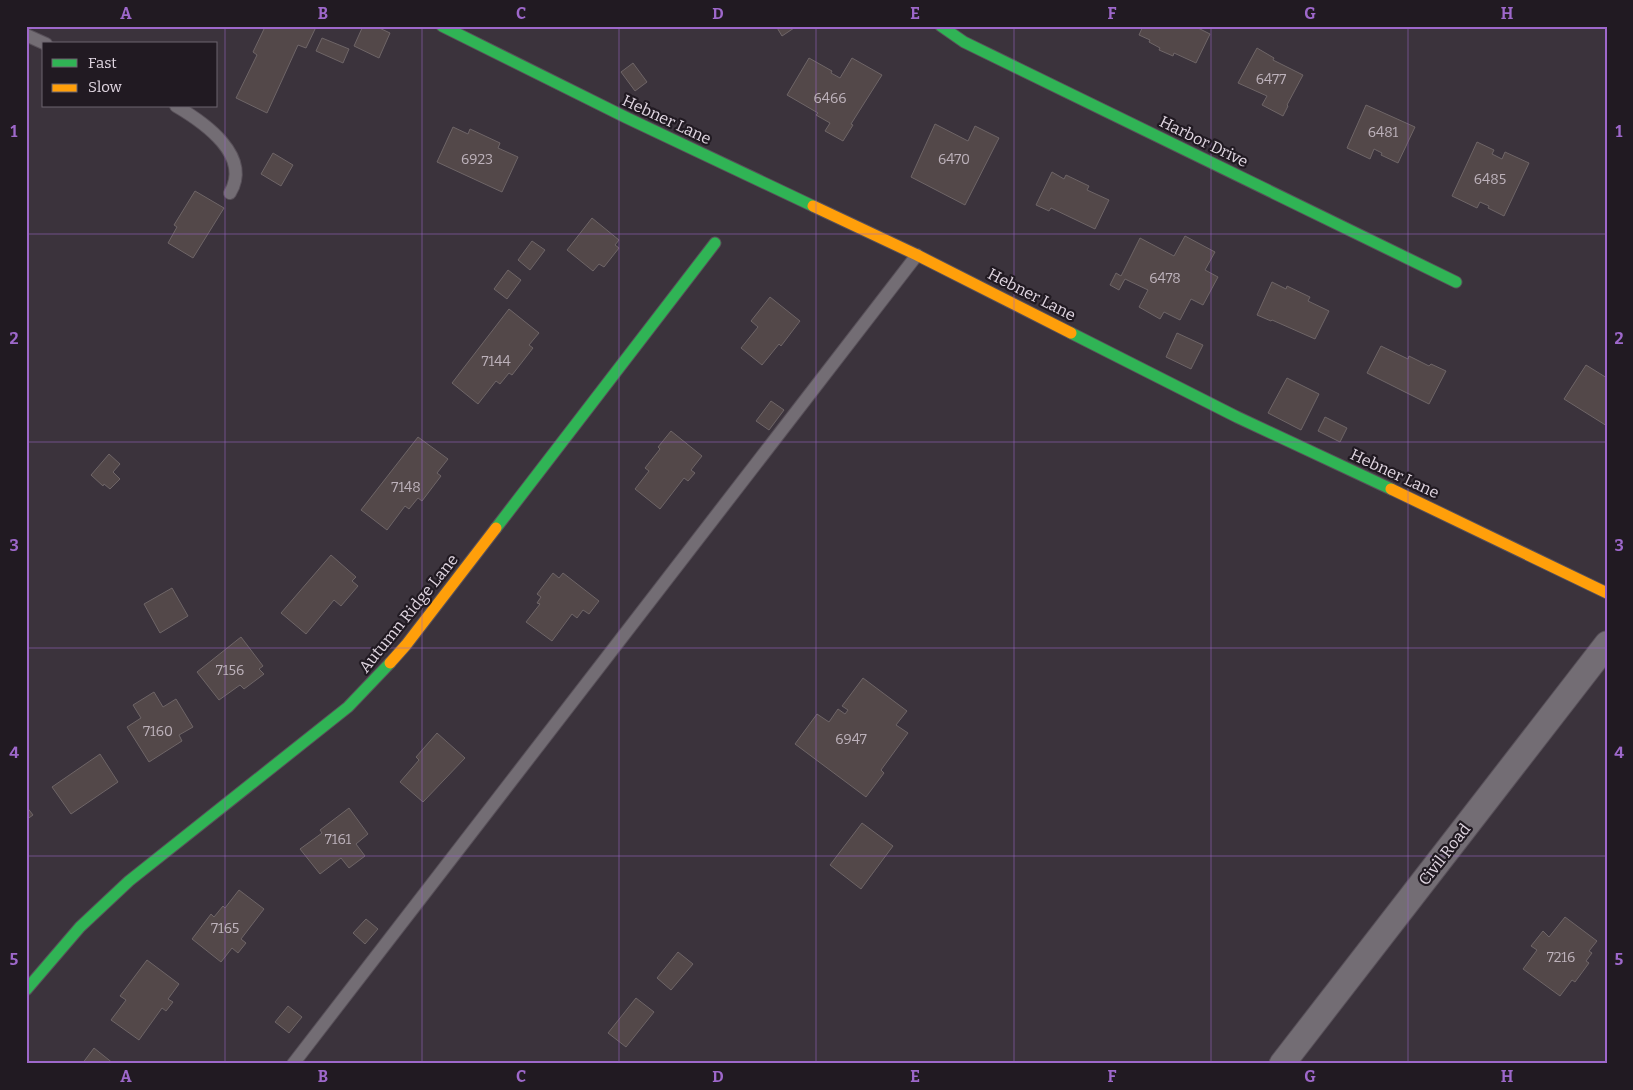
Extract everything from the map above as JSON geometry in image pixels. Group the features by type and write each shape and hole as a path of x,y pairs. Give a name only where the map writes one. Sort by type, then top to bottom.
{"street":[{"name":"Hebner Lane","path":"442,26 625,117 917,254 1237,417 1445,514 1607,593"},
{"name":"Harbor Drive","path":"941,26 964,42 1456,282"},
{"name":"Autumn Ridge Lane","path":"26,990 80,927 129,880 348,707 371,684 406,645 715,243"},
{"name":"Civil Road","path":"1282,1064 1607,644"}],"lane":[{"path":"26,35 42,42"},
{"path":"179,108 195,117 219,138 235,161 237,176 230,194"},
{"path":"293,1064 917,254"}],"building":[{"path":"259,26 316,27 306,48 298,45 267,113 236,98 257,55 253,52 264,29"},
{"path":"363,26 375,26 390,33 379,58 354,46"},
{"path":"776,26 797,26 782,36"},
{"path":"1143,26 1194,26 1210,34 1196,63 1174,53 1173,56 1159,50 1160,48 1149,42 1150,40 1139,35"},
{"path":"322,38 349,49 343,63 316,51"},
{"path":"1257,48 1274,58 1273,60 1303,75 1283,116 1262,105 1267,96 1238,83"},
{"path":"809,58 832,71 831,73 840,78 852,58 882,75 851,124 853,125 843,141 825,131 830,123 816,115 818,113 787,95"},
{"path":"633,63 647,82 635,91 621,72"},
{"path":"1366,105 1415,127 1398,163 1381,155 1382,153 1374,149 1370,159 1347,148"},
{"path":"935,124 968,141 975,126 999,138 965,205 911,177"},
{"path":"453,127 468,134 470,129 500,143 498,148 518,157 502,192 437,162"},
{"path":"1477,142 1494,150 1492,154 1502,159 1505,152 1529,163 1504,216 1480,202 1477,208 1452,196"},
{"path":"273,153 293,165 281,186 261,174"},
{"path":"1052,172 1064,179 1066,175 1089,186 1087,190 1109,200 1095,229 1051,208 1049,211 1036,205"},
{"path":"195,191 224,208 193,258 168,243 177,227 174,225"},
{"path":"592,218 619,240 615,245 619,248 604,267 599,264 593,271 567,250"},
{"path":"1185,236 1215,252 1205,270 1218,277 1203,305 1191,299 1180,320 1164,312 1160,319 1139,307 1148,290 1125,279 1119,290 1110,285 1116,273 1121,276 1140,238 1174,256"},
{"path":"532,241 545,250 530,270 518,260"},
{"path":"508,270 521,280 507,299 494,289"},
{"path":"1272,282 1286,289 1287,286 1310,297 1308,301 1329,311 1315,339 1257,315"},
{"path":"770,297 800,321 781,346 779,344 762,365 741,348 758,327 751,321"},
{"path":"509,309 539,333 529,345 533,348 512,375 509,373 500,384 496,381 478,404 452,383"},
{"path":"1177,333 1203,345 1191,369 1166,357"},
{"path":"1381,346 1408,359 1409,356 1429,366 1431,364 1446,371 1429,404 1367,373"},
{"path":"1586,365 1607,378 1607,426 1564,399"},
{"path":"1287,378 1319,394 1301,430 1268,413"},
{"path":"771,401 784,410 769,430 756,421"},
{"path":"1325,417 1347,428 1340,442 1318,431"},
{"path":"671,431 702,456 691,470 695,473 688,481 684,478 660,509 635,489 649,471 645,468 660,449 658,447"},
{"path":"418,437 448,459 437,473 441,476 422,501 418,498 409,509 405,506 387,530 361,510"},
{"path":"109,454 120,464 113,472 120,479 110,489 104,484 103,486 91,475"},
{"path":"331,555 356,577 352,581 358,586 341,606 334,600 306,634 281,613"},
{"path":"553,573 559,578 563,573 599,601 589,614 583,610 577,618 572,614 552,641 526,622 540,604 537,603 541,597 537,594"},
{"path":"172,588 188,616 160,633 144,604"},
{"path":"241,637 263,666 259,669 264,674 244,689 240,685 219,700 197,672"},
{"path":"863,678 907,711 896,725 908,733 881,770 884,773 866,797 795,744 817,714 829,722 838,709 845,714 848,710 842,706"},
{"path":"154,692 163,707 176,699 193,727 179,735 182,741 149,762 127,727 141,718 133,705"},
{"path":"437,733 465,758 423,802 400,782 419,760 416,757"},
{"path":"100,754 118,782 71,814 52,787"},
{"path":"26,806 33,815 26,820"},
{"path":"349,808 368,834 356,844 365,856 349,868 341,858 320,874 300,849 322,833 320,830"},
{"path":"862,823 893,846 861,889 830,865"},
{"path":"239,890 264,909 241,939 246,943 238,953 232,948 221,962 192,939 211,914 214,917 223,906 225,908"},
{"path":"1565,917 1597,941 1589,951 1592,953 1586,961 1589,963 1575,982 1572,980 1560,996 1523,969 1537,950 1531,946 1543,931 1549,937"},
{"path":"366,919 378,929 365,944 353,933"},
{"path":"678,952 693,964 671,990 657,978"},
{"path":"147,960 179,984 168,999 173,1002 166,1011 162,1008 139,1040 111,1020 126,1000 120,996"},
{"path":"636,998 654,1012 626,1047 608,1033"},
{"path":"288,1006 302,1017 289,1033 275,1022"},
{"path":"94,1048 114,1064 82,1064"}],"traffic: fast":[{"path":"442,26 625,117 813,206"},
{"path":"941,26 964,42 1456,282"},
{"path":"496,528 715,243"},
{"path":"1071,333 1237,417 1391,489"},
{"path":"26,990 80,927 129,881 348,707 390,663"}],"traffic: slow":[{"path":"813,206 917,255 1071,333"},
{"path":"1391,489 1607,593"},
{"path":"390,663 496,528"}]}
